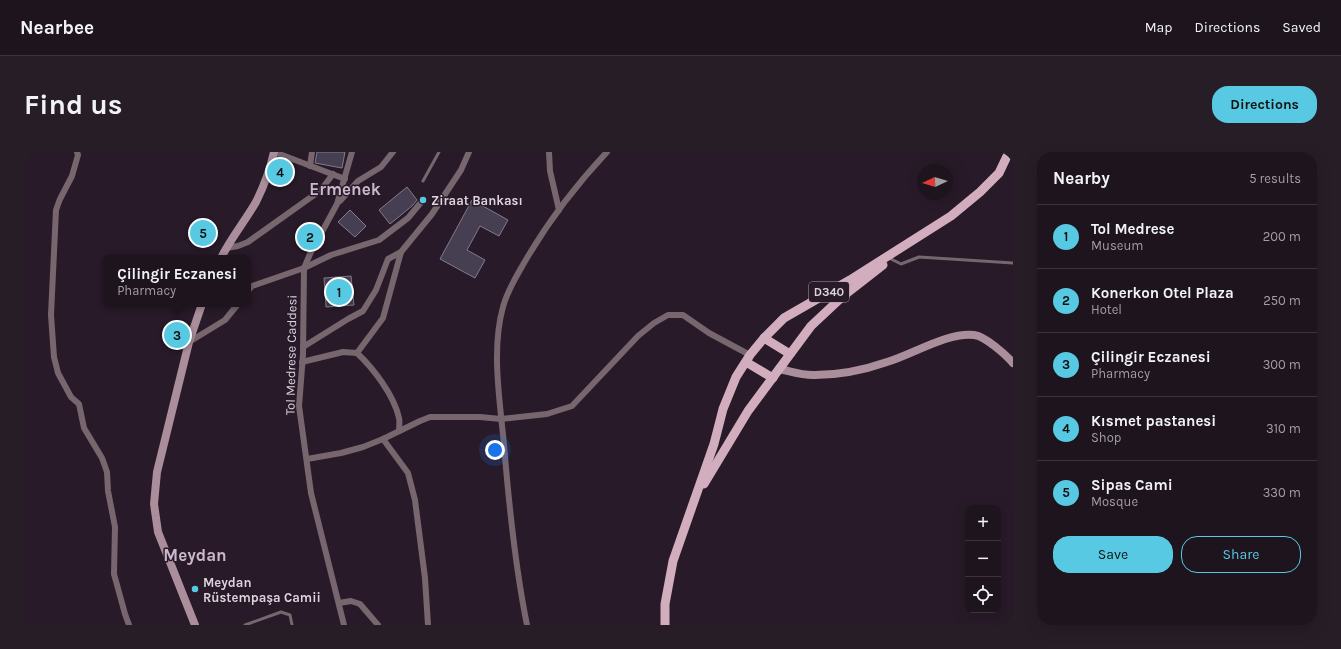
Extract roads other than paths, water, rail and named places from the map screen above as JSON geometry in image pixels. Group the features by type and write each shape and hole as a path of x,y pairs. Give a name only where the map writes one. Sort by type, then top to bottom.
{"main road":[{"path":"222,255 255,203 268,177 274,152"},
{"name":"D340","path":"665,625 665,604 673,561 714,444 723,409 736,378 748,359 764,338 784,318 850,280 952,216 999,173 1010,152"},
{"name":"D340","path":"694,498 748,411 811,326 842,297 916,239"},
{"path":"196,625 158,532 154,504 157,472 189,342 201,307"},
{"path":"779,369 814,376 848,372 888,362 957,336 975,335 993,344 1013,363"},
{"path":"764,338 790,354"},
{"path":"748,359 773,378"}],"street":[{"path":"77,152 78,155 72,176 56,210 51,315 54,357 58,373 71,397 79,404 84,428 102,458 107,472 108,491 115,527 114,574 129,625"},
{"path":"274,152 346,179"},
{"path":"310,166 312,152"},
{"path":"304,268 337,204 346,179 352,152"},
{"path":"337,204 358,181 381,167 393,152"},
{"path":"303,347 363,311 376,290 388,259 401,252 432,214 461,170 469,152"},
{"path":"548,152 550,171 559,210"},
{"path":"527,625 517,572 501,419 497,360 499,328 503,306 511,285 526,259 559,210 607,152"},
{"path":"226,248 238,246 248,242 322,190 333,174"},
{"path":"251,287 304,268 331,255 379,240 408,218 423,200"},
{"path":"357,353 383,318 401,252"},
{"name":"Tol Medrese Caddesi","path":"304,268 303,347 299,406 311,494 344,625"},
{"path":"189,342 225,320 236,307"},
{"path":"307,459 341,453 363,447 384,439 430,417 501,419 547,414 572,406 638,336 654,323 668,315 682,315 748,359"},
{"path":"302,362 343,352 357,353 370,364 392,400 399,418 399,431"},
{"path":"384,439 408,473 415,500 428,625"},
{"path":"338,603 351,601 360,604 378,625"}],"lane":[{"path":"423,181 439,152"},
{"path":"890,259 901,264 919,257 1013,263"},
{"path":"245,625 281,612 290,615 292,625"}],"place":[{"name":"Kısmet pastanesi","path":"280,172"},
{"name":"Ziraat Bankası","path":"423,200"},
{"name":"Sipas Cami","path":"203,233"},
{"name":"Konerkon Otel Plaza","path":"310,237"},
{"name":"Tol Medrese","path":"339,292"},
{"name":"Çilingir Eczanesi","path":"177,335"},
{"name":"Meydan Rüstempaşa Camii","path":"195,589"}],"district":[{"name":"Ermenek","path":"345,189"},
{"name":"Meydan","path":"195,555"}]}
